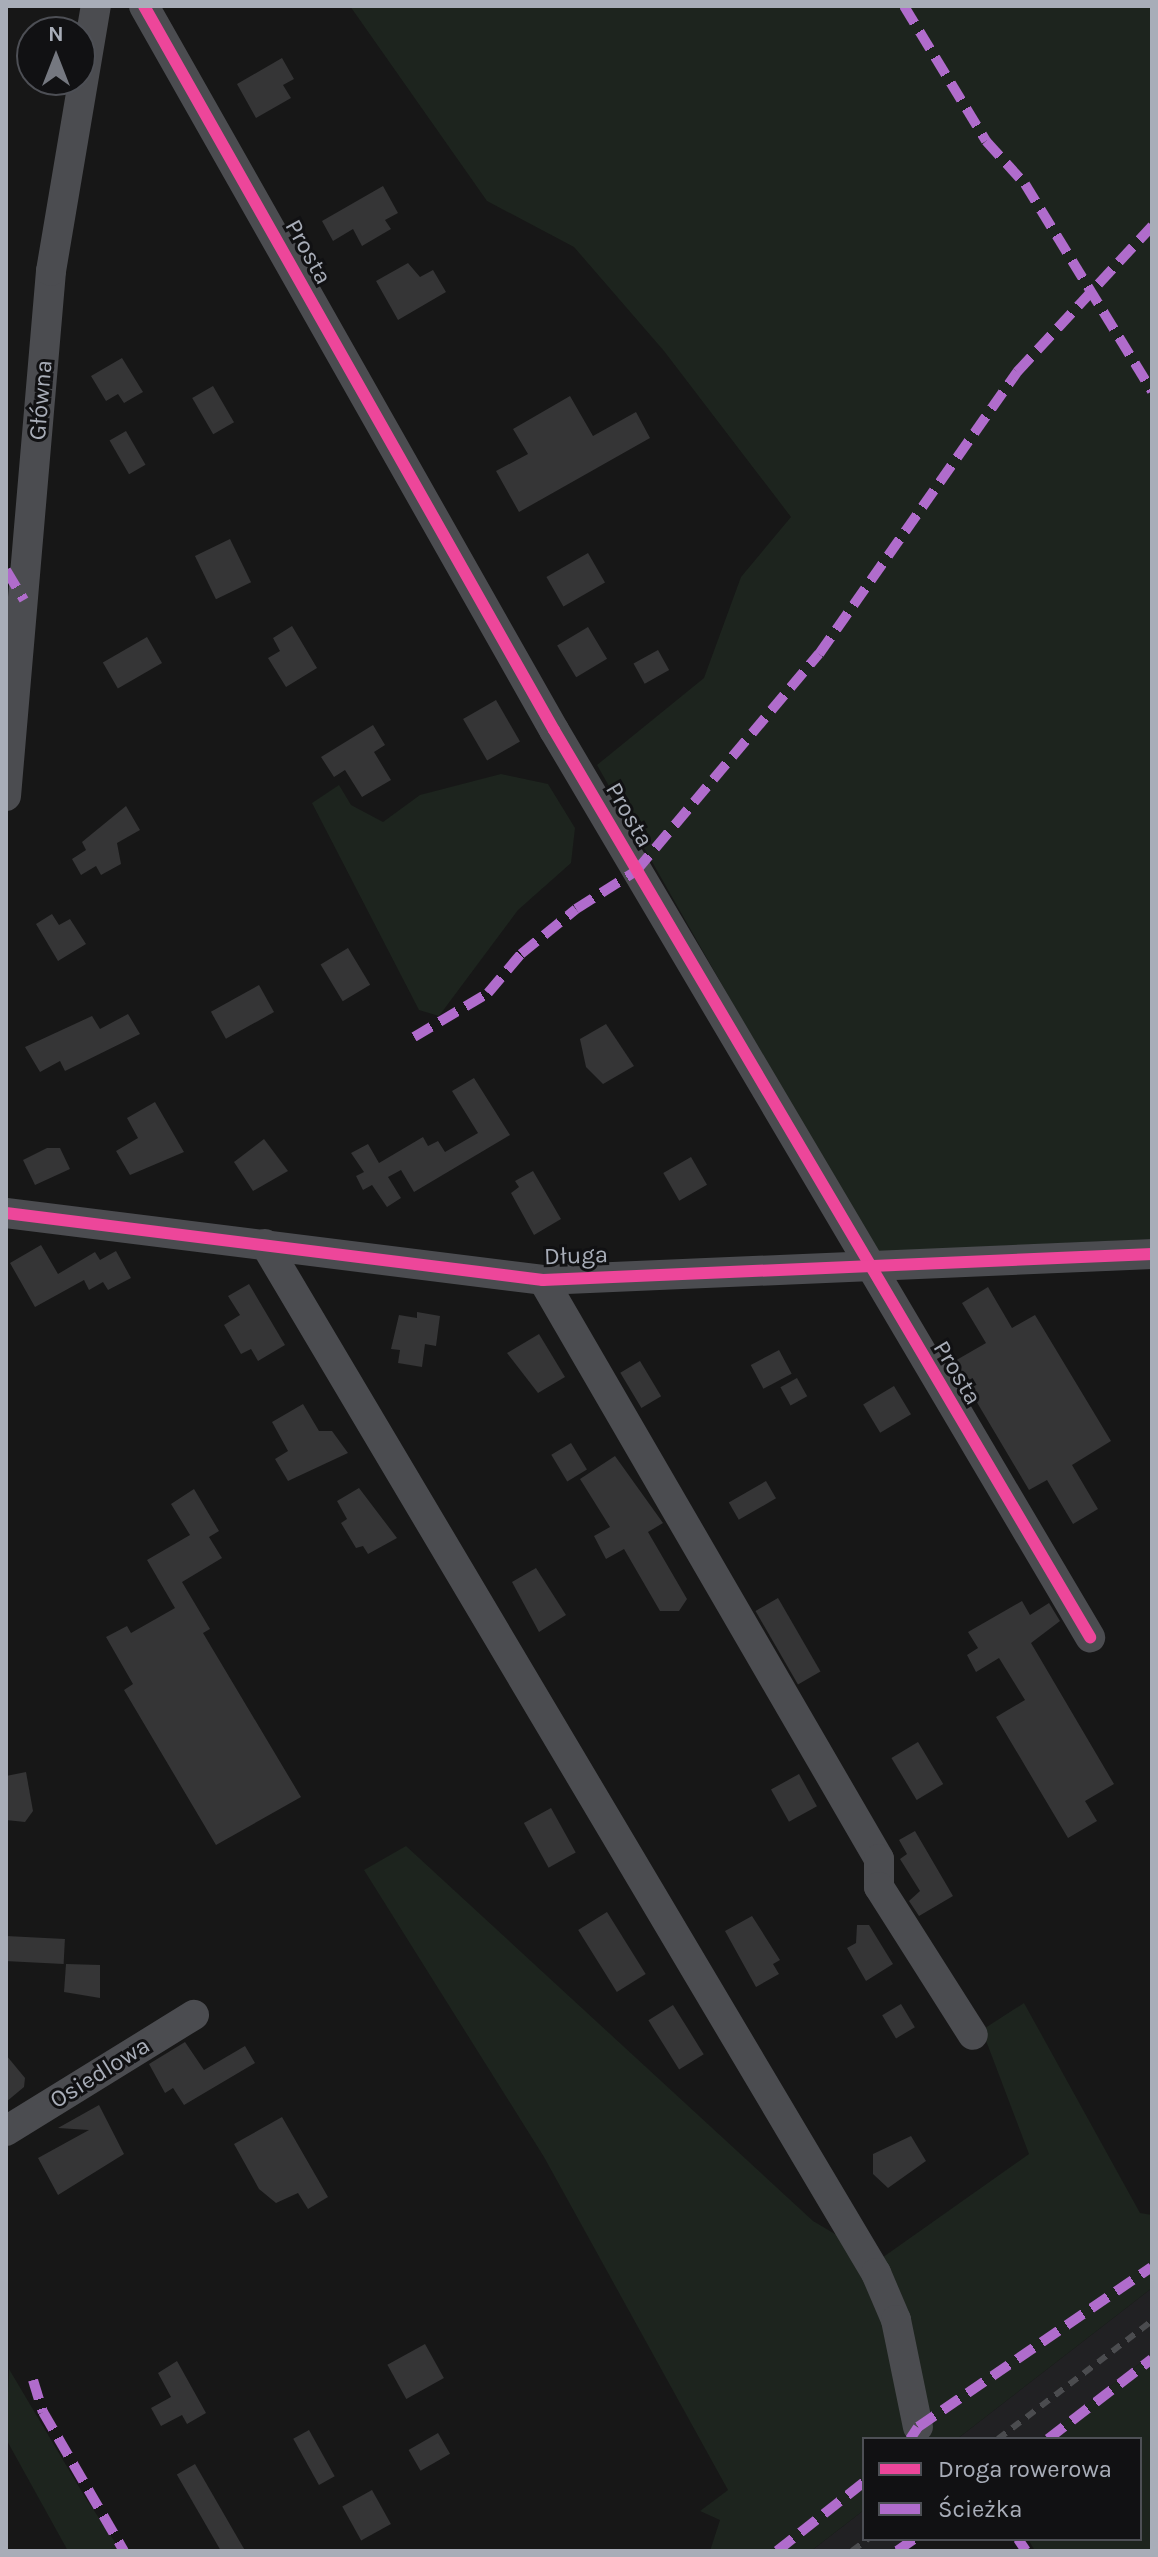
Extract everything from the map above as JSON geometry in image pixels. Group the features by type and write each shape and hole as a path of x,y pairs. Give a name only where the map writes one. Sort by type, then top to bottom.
{"street":[{"name":"Główna","path":"6,796 51,271 96,6"},
{"name":"Prosta","path":"144,6 432,518 867,1265 1090,1637"},
{"path":"6,570 24,600"},
{"name":"Długa","path":"6,1213 543,1280 1152,1254"},
{"path":"265,1244 876,2273 896,2320 918,2427"},
{"path":"543,1280 879,1859 879,1887 973,2035"},
{"name":"Osiedlowa","path":"6,2131 194,2015"}],"shaded area":[{"path":"350,6 1152,6 1152,1239 874,1252 597,765 704,678 741,577 791,517 664,351 574,247 487,201"},
{"path":"501,774 548,784 575,828 571,863 518,910 439,1016 419,1010 312,803 339,785 351,805 383,822 420,795"},
{"path":"406,1846 813,2221 879,2260 1029,2154 982,2030 1024,2003 1140,2213 1152,2215 1152,2288 960,2437 862,2437 862,2512 811,2551 710,2551 720,2520 700,2511 728,2490 544,2157 364,1870"},
{"path":"1152,2288 1152,2354 1076,2413 1044,2437 960,2437"},
{"path":"1152,2354 1152,2551 1035,2551 1029,2541 1142,2541 1142,2437 1044,2437"},
{"path":"9,2369 121,2551 68,2551 6,2439"},
{"path":"862,2512 862,2541 906,2541 893,2551 811,2551"}],"building":[{"path":"282,58 294,79 283,85 291,98 256,118 237,84"},
{"path":"383,186 398,213 385,220 391,229 362,246 353,229 333,241 322,221"},
{"path":"408,263 420,277 433,270 446,292 398,320 376,281"},
{"path":"122,358 143,392 124,403 118,394 106,401 91,376"},
{"path":"213,386 234,422 213,434 192,398"},
{"path":"570,396 593,436 636,412 650,438 519,512 496,471 528,454 513,429"},
{"path":"126,431 146,465 129,474 110,440"},
{"path":"230,539 251,582 216,599 195,556"},
{"path":"588,553 605,582 563,606 546,577"},
{"path":"292,626 317,668 286,687 268,658 280,651 273,638"},
{"path":"588,627 607,659 576,677 557,646"},
{"path":"147,637 162,663 118,688 103,662"},
{"path":"658,650 669,670 645,684 634,664"},
{"path":"496,700 520,742 487,761 463,719"},
{"path":"373,725 385,745 374,752 391,780 362,797 345,770 334,777 321,757"},
{"path":"126,806 140,830 117,843 121,864 101,875 96,866 81,875 72,859 86,850 82,842"},
{"path":"52,914 59,925 70,919 86,944 58,961 36,924"},
{"path":"348,948 370,985 343,1001 321,964"},
{"path":"259,985 274,1012 226,1039 211,1012"},
{"path":"128,1014 140,1034 65,1071 60,1061 40,1072 25,1047 92,1016 100,1029"},
{"path":"606,1024 634,1066 603,1084 586,1067 580,1039"},
{"path":"474,1078 510,1135 414,1192 401,1170 388,1177 401,1198 387,1207 372,1185 363,1190 356,1176 364,1172 351,1153 368,1144 379,1163 423,1137 428,1146 438,1141 445,1152 478,1133 452,1091"},
{"path":"155,1102 184,1152 130,1175 116,1151 138,1138 127,1118"},
{"path":"264,1139 288,1171 253,1191 234,1162"},
{"path":"47,1148 60,1148 70,1169 35,1185 23,1160"},
{"path":"691,1157 707,1185 679,1201 663,1173"},
{"path":"533,1171 561,1219 534,1235 511,1193 519,1187 515,1181"},
{"path":"41,1245 58,1274 95,1252 100,1260 116,1251 131,1278 108,1290 103,1282 89,1290 84,1280 35,1307 10,1263"},
{"path":"249,1284 285,1345 258,1361 251,1349 241,1354 224,1325 240,1315 228,1296"},
{"path":"988,1287 1012,1328 1035,1315 1111,1441 1072,1465 1098,1509 1073,1524 1047,1480 1029,1490 953,1362 986,1343 962,1303"},
{"path":"417,1312 440,1316 436,1346 425,1344 422,1367 398,1363 400,1350 391,1349 399,1315 417,1318"},
{"path":"539,1334 565,1377 538,1393 507,1353"},
{"path":"779,1350 792,1374 763,1389 751,1365"},
{"path":"640,1361 661,1396 641,1408 620,1373"},
{"path":"797,1378 807,1396 791,1406 780,1387"},
{"path":"894,1386 911,1414 880,1433 863,1405"},
{"path":"303,1404 319,1431 332,1431 348,1453 288,1481 275,1459 288,1451 272,1422"},
{"path":"571,1443 587,1470 567,1481 551,1455"},
{"path":"615,1456 663,1523 648,1532 687,1599 679,1611 660,1611 624,1549 606,1559 594,1536 610,1527 580,1479"},
{"path":"766,1481 776,1498 739,1520 729,1502"},
{"path":"359,1488 397,1538 368,1554 363,1546 356,1548 341,1523 347,1519 337,1501"},
{"path":"194,1489 219,1531 209,1537 222,1558 182,1582 210,1629 203,1633 301,1797 216,1845 124,1690 133,1684 106,1637 127,1626 131,1633 175,1608 147,1560 190,1535 171,1504"},
{"path":"536,1568 566,1615 539,1632 512,1582"},
{"path":"778,1598 821,1672 798,1685 755,1611"},
{"path":"1022,1601 1030,1615 1049,1603 1060,1621 1031,1643 1114,1784 1085,1801 1097,1821 1068,1838 996,1717 1025,1700 999,1658 976,1672 967,1655 978,1648 968,1632"},
{"path":"918,1742 943,1784 917,1800 891,1758"},
{"path":"26,1772 33,1811 25,1822 6,1820 6,1776"},
{"path":"799,1774 817,1806 789,1822 771,1790"},
{"path":"551,1808 576,1853 549,1868 524,1823"},
{"path":"915,1831 953,1896 919,1916 909,1901 920,1891 900,1859 907,1854 899,1840"},
{"path":"607,1912 646,1974 617,1992 578,1930"},
{"path":"752,1916 780,1960 773,1964 779,1974 756,1987 725,1931"},
{"path":"857,1925 869,1925 893,1964 866,1981 847,1948 856,1943"},
{"path":"6,1936 65,1939 64,1964 6,1961"},
{"path":"66,1964 100,1965 100,1998 64,1992"},
{"path":"901,2004 915,2027 896,2038 882,2015"},
{"path":"673,2005 704,2054 679,2070 648,2020"},
{"path":"185,2042 204,2070 245,2046 255,2063 184,2105 173,2088 165,2093 149,2064"},
{"path":"6,2055 25,2078 24,2087 6,2102"},
{"path":"99,2105 124,2154 58,2195 38,2158 89,2130 58,2128"},
{"path":"282,2117 328,2197 308,2209 298,2193 276,2203 259,2189 234,2144"},
{"path":"911,2136 926,2161 888,2188 873,2174 873,2154"},
{"path":"425,2344 444,2378 406,2399 387,2365"},
{"path":"177,2361 206,2413 187,2424 182,2415 161,2426 151,2408 171,2397 158,2373"},
{"path":"309,2430 335,2476 319,2485 293,2439"},
{"path":"438,2433 450,2454 421,2471 409,2450"},
{"path":"195,2464 245,2551 221,2551 177,2474"},
{"path":"372,2490 391,2524 361,2541 342,2506"}],"railway":[{"path":"1001,2437 1152,2321"},
{"path":"852,2551 865,2541"}],"marked path":[{"path":"904,6 986,141 1025,184 1152,391"},
{"path":"414,1037 488,993 521,954 576,909 636,871 819,654 1017,372 1152,226"},
{"path":"6,570 24,600"},
{"path":"911,2437 918,2427 1152,2267"},
{"path":"1051,2437 1152,2359"},
{"path":"33,2380 43,2412 124,2551"},
{"path":"777,2551 862,2484"},
{"path":"897,2551 911,2541"},
{"path":"1019,2541 1026,2551"}],"cycle path":[{"path":"144,6 554,730 1090,1637"},
{"path":"6,1213 543,1280 1152,1254"}]}
